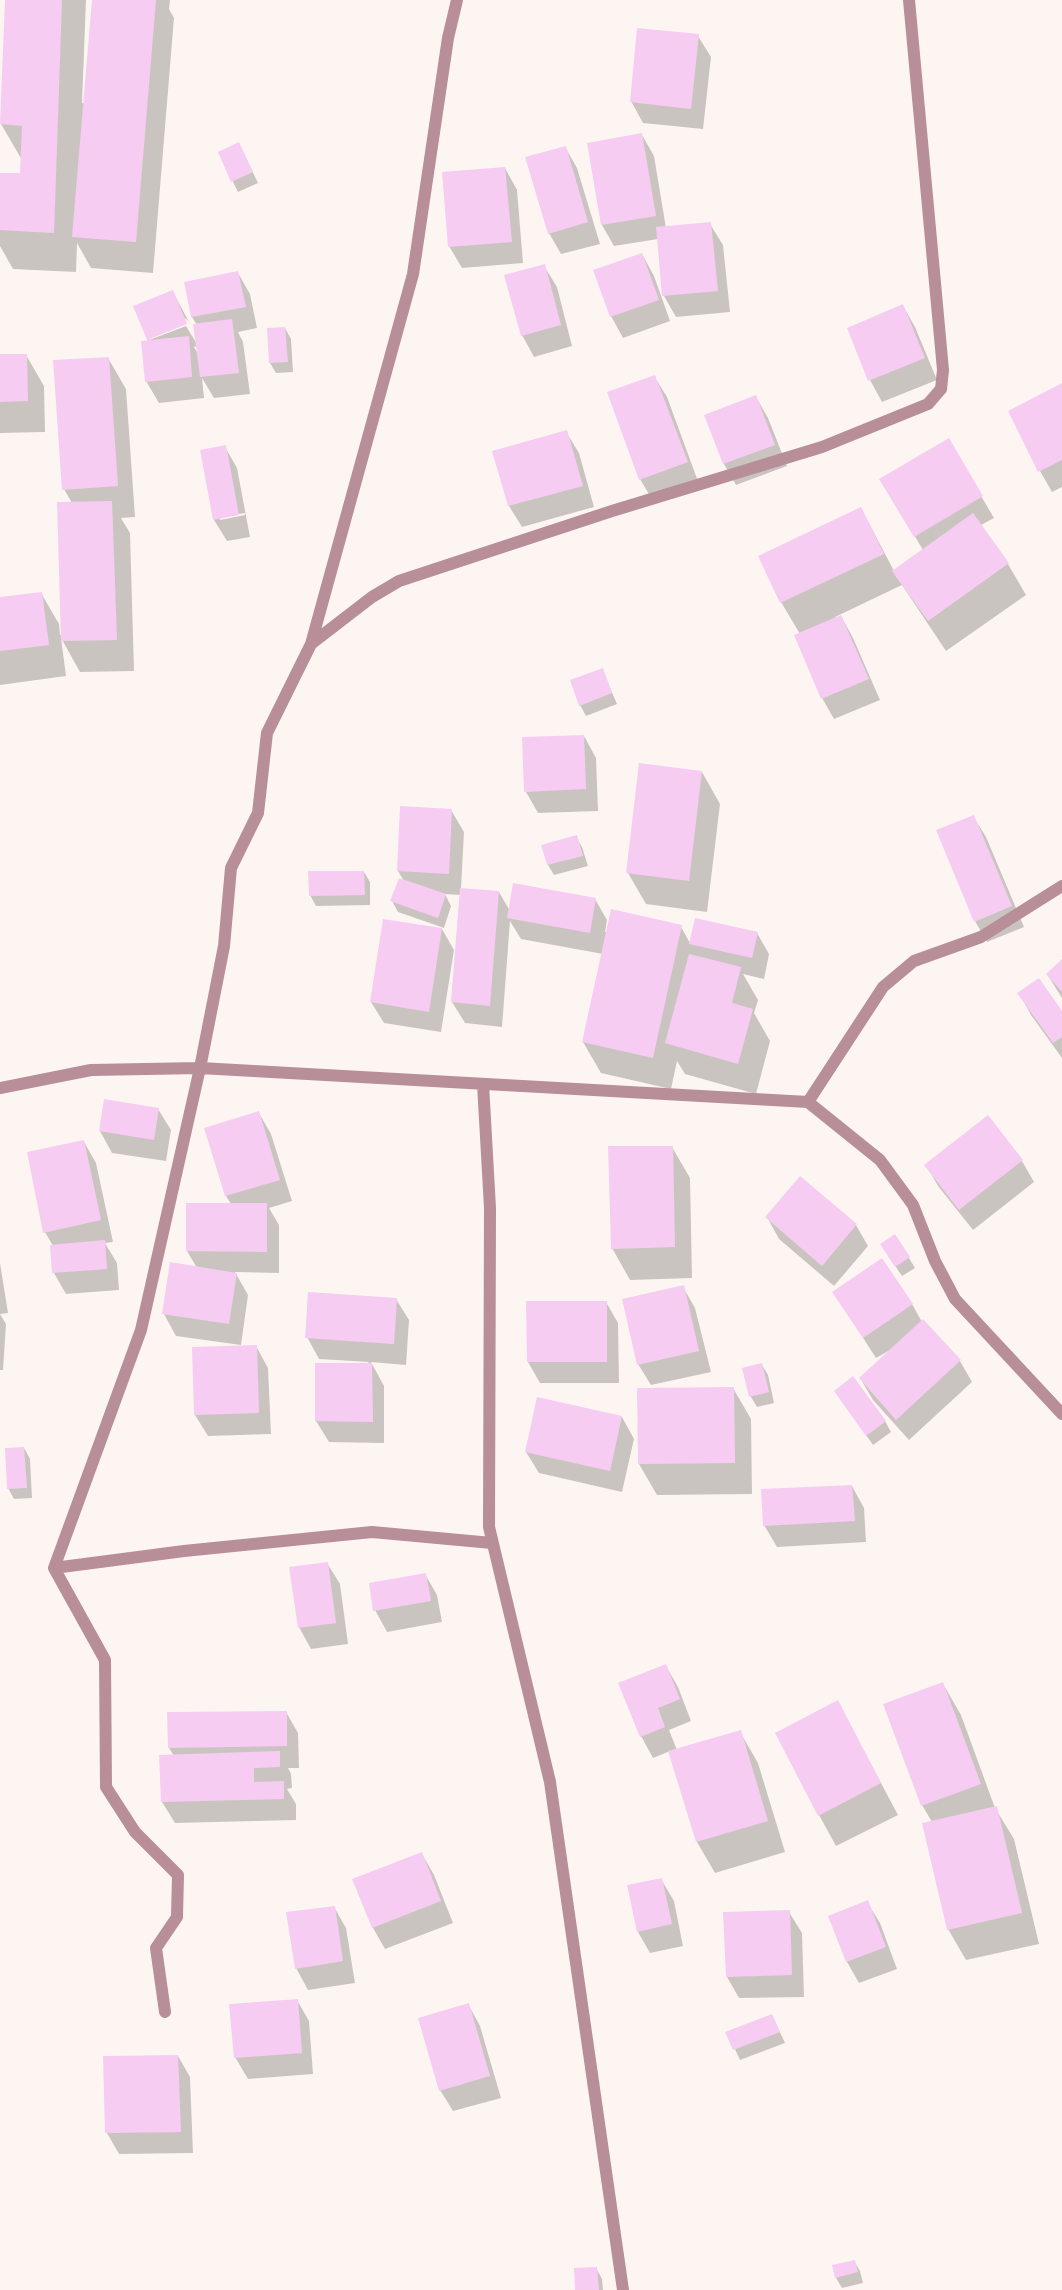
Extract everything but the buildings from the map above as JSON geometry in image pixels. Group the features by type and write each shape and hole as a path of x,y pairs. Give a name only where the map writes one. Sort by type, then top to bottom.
{"street":[{"path":"165,2012 156,1948 177,1917 178,1875 135,1832 106,1787 105,1660 54,1568 141,1330 200,1068 224,946 231,868 258,813 267,733 311,644 413,274 448,38 456,0"},
{"path":"311,644 372,597 399,581 612,511 822,447 928,404 941,388 943,370 909,0"},
{"path":"808,1102 883,987 914,961 982,936 1062,886"},
{"path":"0,1088 92,1070 200,1068 808,1102 880,1160 913,1206 935,1261 956,1299 1062,1414"},
{"path":"483,1084 490,1208 489,1527 550,1782 623,2290"},
{"path":"54,1568 184,1551 372,1532 492,1543"}]}
